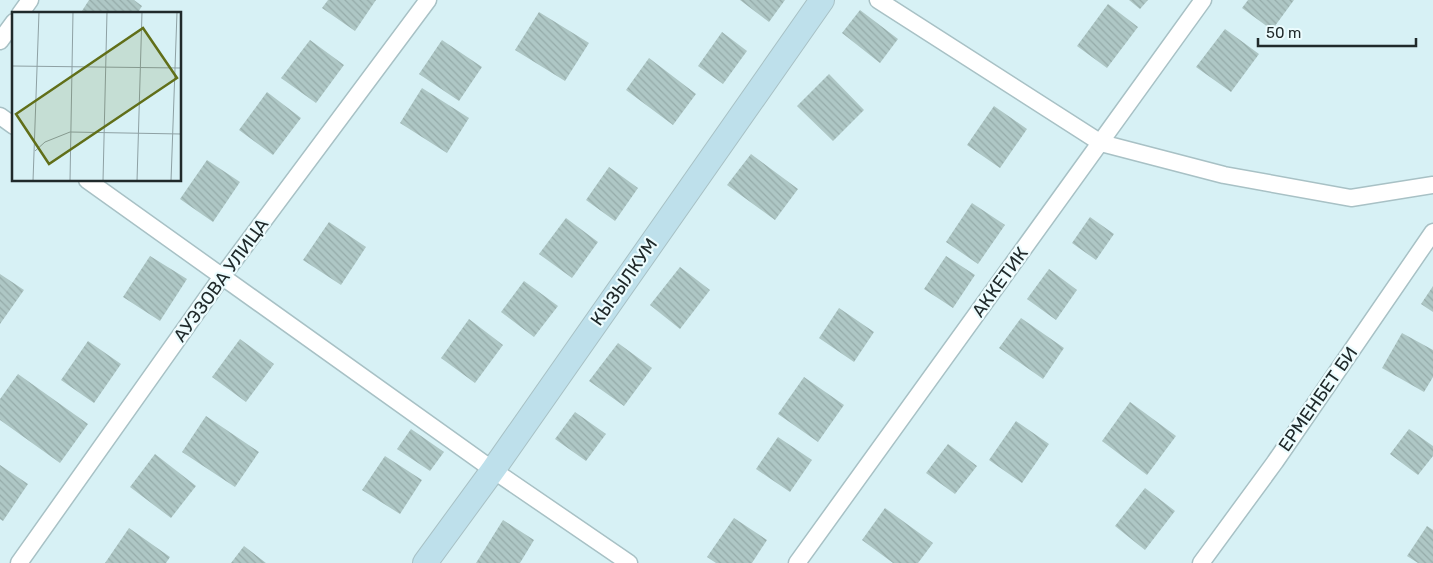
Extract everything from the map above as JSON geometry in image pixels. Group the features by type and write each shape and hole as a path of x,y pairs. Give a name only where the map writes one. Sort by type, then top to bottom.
{"street":[{"path":"21,12 30,0"},
{"name":"АУЭЗОВА УЛИЦА","path":"19,563 221,278 428,0"},
{"name":"КЫЗЫЛКУМ","path":"425,563 493,470 822,0"},
{"path":"878,0 1101,143 1224,175 1351,198 1433,185"},
{"name":"АККЕТИК","path":"797,563 1203,0"},
{"path":"0,41 12,25"},
{"path":"0,116 12,125"},
{"path":"88,181 221,278 493,470 629,563"},
{"name":"ЕРМЕНБЕТ БИ","path":"1201,563 1275,462 1433,232"}],"building":[{"path":"89,0 134,0 142,6 138,12 81,12"},
{"path":"328,0 376,0 355,31 322,8"},
{"path":"740,0 785,0 769,22"},
{"path":"1129,0 1148,0 1140,9"},
{"path":"1248,0 1294,0 1272,30 1242,8"},
{"path":"1108,4 1138,27 1107,68 1077,46"},
{"path":"860,10 898,39 880,63 842,33"},
{"path":"539,12 589,43 565,81 515,50"},
{"path":"1225,29 1259,54 1231,92 1196,67"},
{"path":"722,32 747,51 723,84 698,66"},
{"path":"310,40 344,65 316,103 281,78"},
{"path":"442,40 482,67 459,101 419,74"},
{"path":"649,58 696,94 673,125 626,90"},
{"path":"829,74 864,110 833,141 797,106"},
{"path":"422,88 469,118 447,153 400,123"},
{"path":"267,92 301,118 273,155 239,130"},
{"path":"994,106 1027,129 1000,168 967,145"},
{"path":"751,154 798,189 775,220 727,185"},
{"path":"207,160 240,182 213,222 180,199"},
{"path":"609,167 638,188 615,221 586,200"},
{"path":"972,203 1005,225 978,264 946,242"},
{"path":"1090,217 1114,234 1096,260 1072,243"},
{"path":"566,218 598,242 572,278 539,254"},
{"path":"329,222 366,247 341,285 303,260"},
{"path":"150,256 187,279 160,321 123,297"},
{"path":"946,256 975,275 953,308 924,289"},
{"path":"680,267 710,290 680,329 650,305"},
{"path":"1049,269 1077,290 1056,320 1027,299"},
{"path":"0,274 24,290 0,324"},
{"path":"524,281 558,306 534,337 501,312"},
{"path":"1433,286 1433,312 1421,304"},
{"path":"839,308 874,332 854,362 819,338"},
{"path":"1021,318 1064,348 1043,379 999,348"},
{"path":"469,319 503,345 475,383 441,358"},
{"path":"1402,333 1433,350 1433,377 1424,392 1382,368"},
{"path":"240,339 274,364 246,402 212,377"},
{"path":"88,341 121,364 94,403 61,380"},
{"path":"618,343 652,368 624,406 589,381"},
{"path":"18,374 88,424 60,463 0,420 0,399"},
{"path":"804,377 844,405 818,442 778,414"},
{"path":"1130,402 1176,436 1147,475 1102,441"},
{"path":"575,412 606,434 586,461 555,439"},
{"path":"206,416 259,452 235,487 182,452"},
{"path":"1016,421 1049,444 1022,483 989,460"},
{"path":"411,429 444,452 430,471 397,449"},
{"path":"1409,429 1433,446 1433,456 1418,475 1390,454"},
{"path":"778,437 812,460 790,492 756,469"},
{"path":"948,444 977,466 955,494 926,473"},
{"path":"155,454 196,486 171,518 130,487"},
{"path":"385,456 422,480 400,514 362,490"},
{"path":"0,465 28,484 3,521 0,519"},
{"path":"1145,488 1175,511 1145,550 1115,526"},
{"path":"885,508 933,543 918,563 893,563 862,540"},
{"path":"734,518 767,540 752,563 716,563 707,557"},
{"path":"503,520 534,540 520,563 476,563"},
{"path":"1427,526 1433,530 1433,563 1418,563 1407,556"},
{"path":"129,528 170,557 166,563 105,563"},
{"path":"244,546 266,563 231,563"}]}
